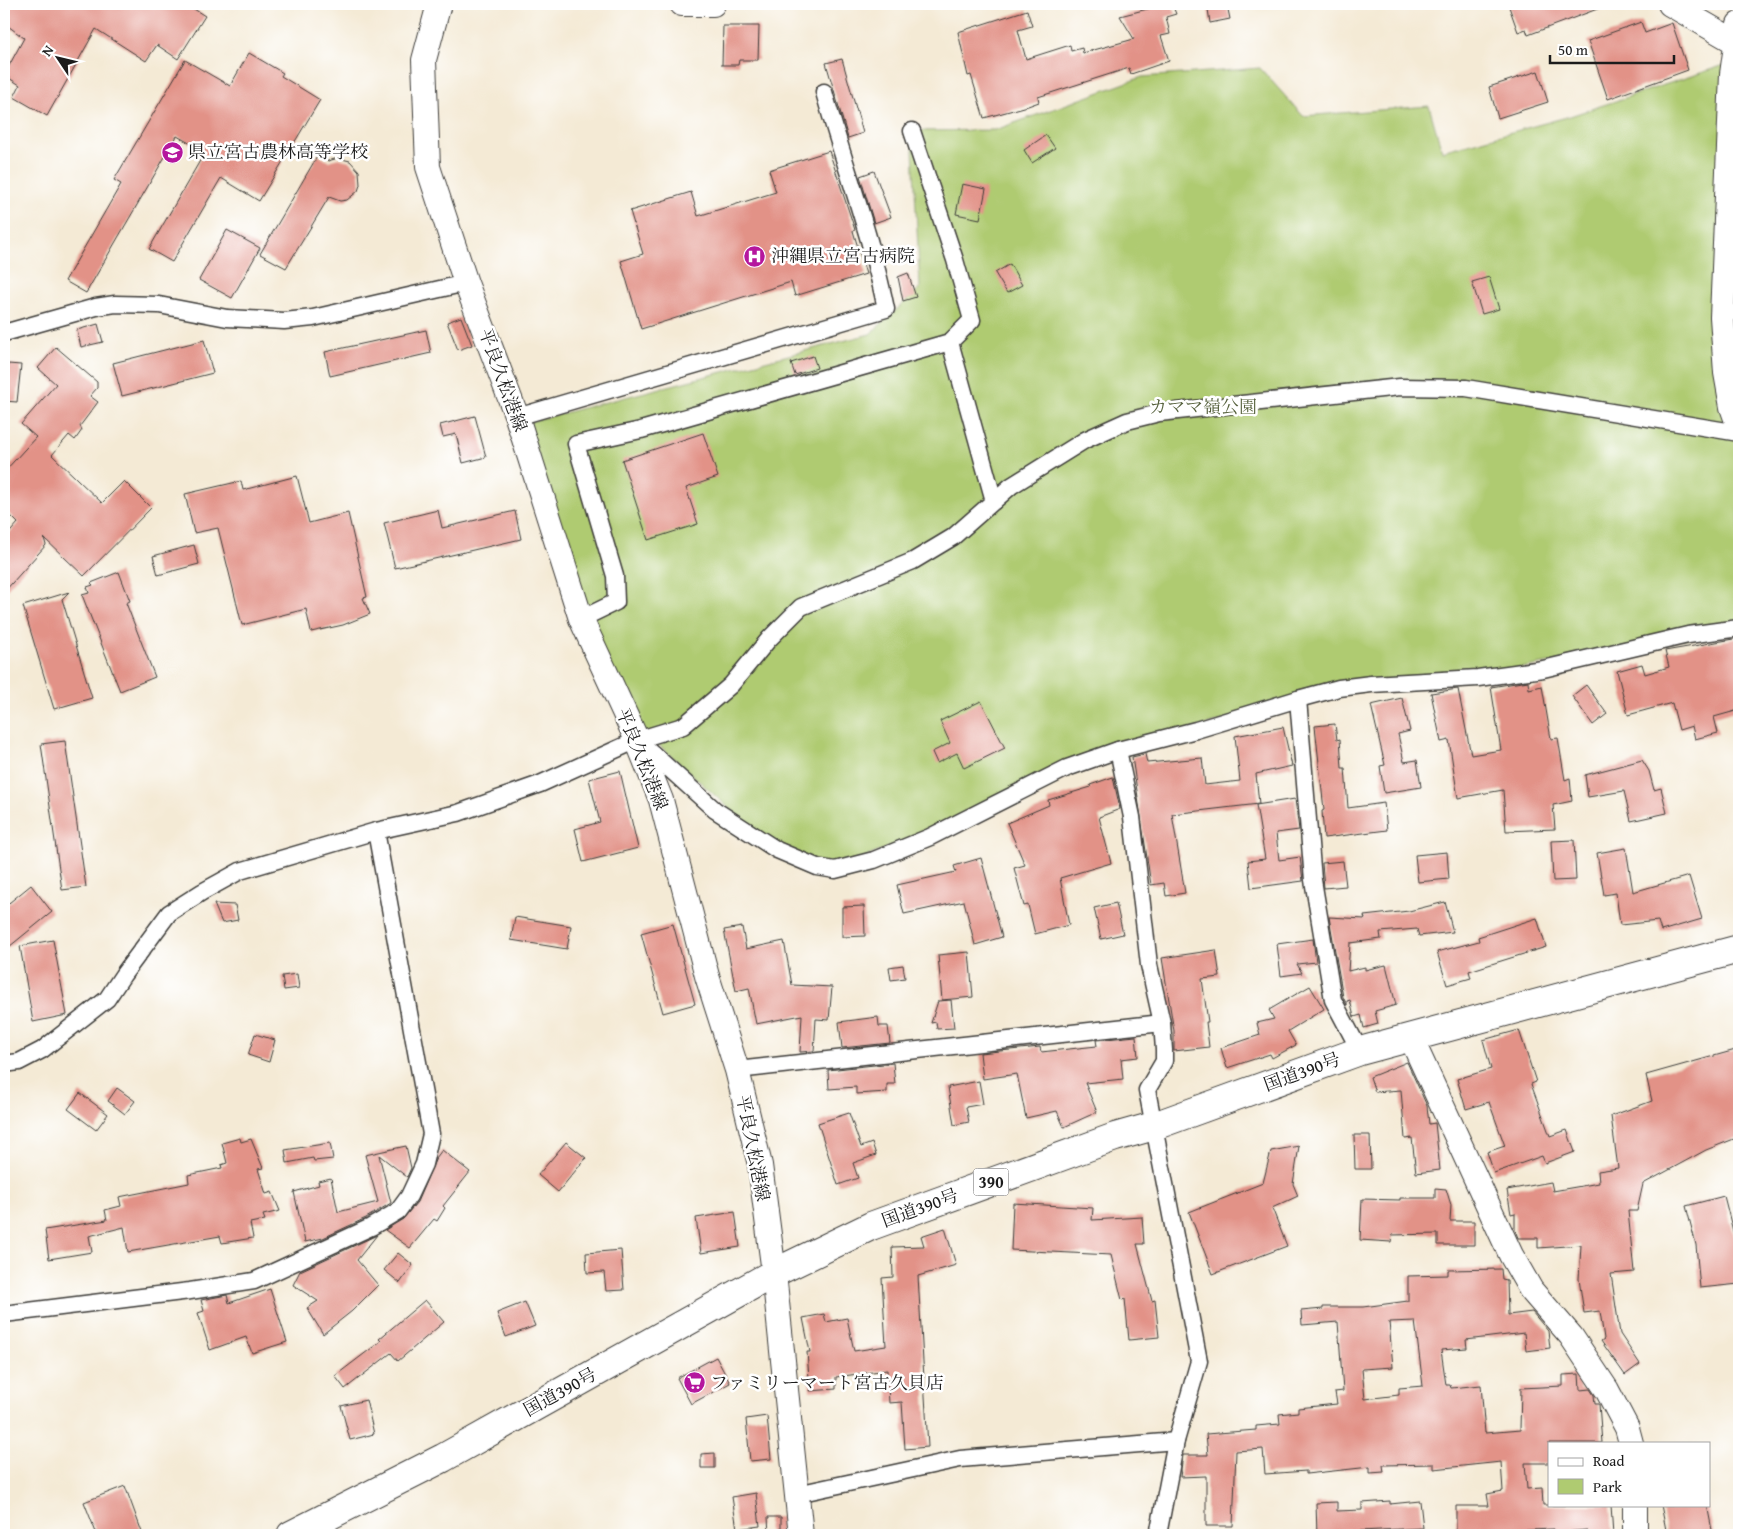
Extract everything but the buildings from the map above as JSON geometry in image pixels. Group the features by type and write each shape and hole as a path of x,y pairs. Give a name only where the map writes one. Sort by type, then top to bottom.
{"highway":[{"name":"国道390号","path":"291,1535 443,1458 774,1274 871,1226 1115,1136 1154,1126 1360,1051 1739,949"}],"main road":[{"name":"平良久松港線","path":"439,4 424,60 428,167 466,283 517,417 581,619 637,740 661,800 707,976 737,1070 760,1165 774,1274 801,1535"},
{"path":"682,4 713,4"},
{"path":"1670,4 1739,37 1732,74 1732,207 1722,317 1726,373 1732,407 1739,427"},
{"path":"1411,1038 1511,1255 1532,1290 1571,1336 1607,1390 1627,1428 1631,1442"},
{"path":"1635,1506 1635,1535"}],"street":[{"path":"517,417 886,309 877,267 824,92"},
{"path":"581,619 616,602 616,585 576,444 641,430 950,342 972,320 955,260 912,131"},
{"path":"4,333 96,306 115,304 159,305 227,318 284,321 303,319 466,283"},
{"path":"950,342 994,501"},
{"path":"4,1064 19,1062 42,1050 107,1000 169,913 202,892 240,871 376,831 458,813 540,784 637,740 683,726 731,685 769,639 802,607 913,561 953,537 1011,486 1085,440 1135,419 1159,412 1400,387 1466,388 1739,433"},
{"path":"637,740 715,810 777,850 817,867 835,870 874,860 930,837 1067,768 1118,750 1196,730 1298,698 1339,688 1371,684 1478,678 1543,669 1688,636 1739,628"},
{"path":"1298,698 1313,880 1333,1000 1360,1051"},
{"path":"1118,750 1132,817 1149,965 1162,1023 1164,1061 1147,1090 1199,1361 1176,1441 1158,1535"},
{"path":"4,1314 254,1281 371,1227 398,1211 409,1196 424,1164 431,1134 376,831"},
{"path":"737,1070 1162,1023"},
{"path":"797,1494 960,1459 1176,1441"}],"green space":[{"name":"カママ嶺公園","path":"1734,62 1726,207 1739,400 1739,629 1460,679 1298,699 1118,750 835,870 772,847 658,744 641,749 581,619 529,422 870,334 920,288 912,131 995,130 1142,77 1260,68 1303,116 1429,106 1442,151 1567,117"}],"place":[{"name":"県立宮古農林高等学校","path":"172,152"},
{"name":"沖縄県立宮古病院","path":"755,256"},
{"name":"ファミリーマート宮古久貝店","path":"694,1383"}]}
